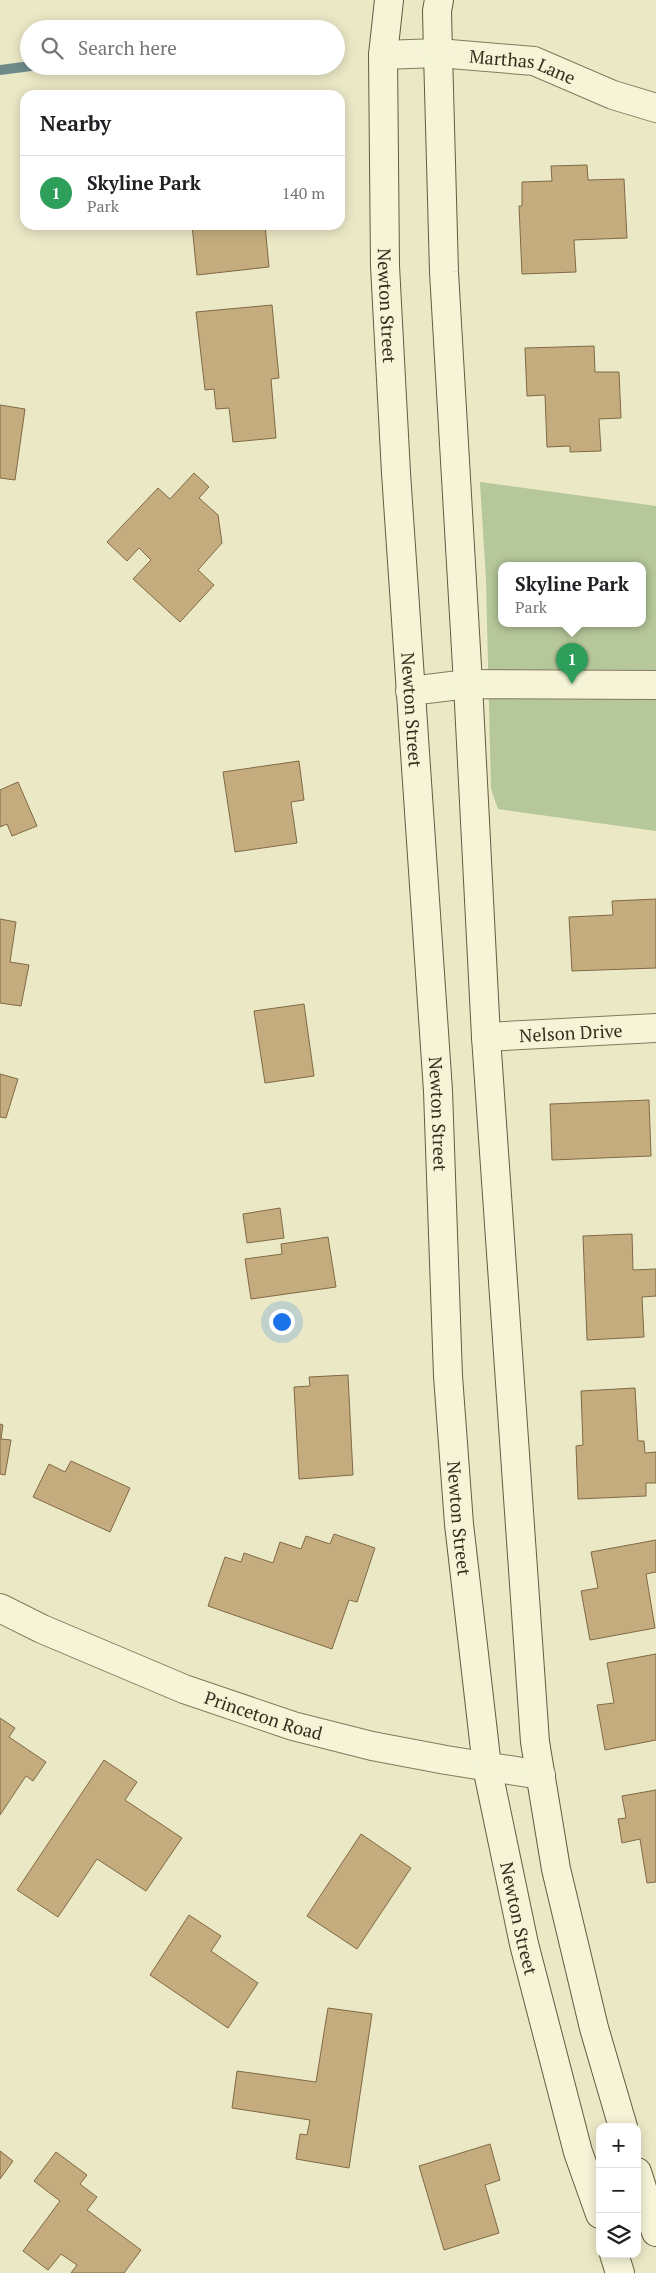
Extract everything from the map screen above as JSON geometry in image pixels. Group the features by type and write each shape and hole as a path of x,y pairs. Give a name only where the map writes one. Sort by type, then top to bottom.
{"main road":[{"name":"Newton Street","path":"389,0 383,55 385,266 410,691 438,1092 448,1376 459,1524 487,1767 524,1944 578,2152 600,2213"},
{"path":"439,0 437,12 444,272 486,1038 535,1742 542,1775 556,1869 594,2028 622,2123"},
{"name":"Marthas Lane","path":"383,55 438,53 534,61 613,95 656,108"},
{"path":"410,691 468,684 656,685"},
{"name":"Nelson Drive","path":"486,1038 656,1028"},
{"name":"Princeton Road","path":"0,1608 42,1629 184,1689 293,1726 372,1746 542,1775"},
{"path":"641,2185 656,2232"},
{"path":"615,2258 620,2273"}],"green space":[{"path":"480,482 656,506 656,831 498,809 491,789 486,580"}],"building":[{"path":"587,165 588,180 624,179 627,238 574,240 576,272 522,274 519,206 522,206 522,182 552,181 551,166"},
{"path":"192,230 265,230 269,267 197,275"},
{"path":"272,305 279,378 271,379 276,438 233,442 229,408 216,409 214,389 205,390 196,312"},
{"path":"594,346 595,372 619,372 621,418 599,419 601,451 570,452 570,446 547,447 545,395 527,396 525,348"},
{"path":"0,405 25,409 15,480 0,478"},
{"path":"194,473 209,487 199,498 218,515 222,543 198,570 214,585 180,622 133,579 151,560 139,548 127,561 107,542 158,488 170,499"},
{"path":"299,761 304,800 291,802 297,843 235,852 223,772"},
{"path":"18,782 37,826 12,836 7,824 0,827 0,790"},
{"path":"656,899 656,968 572,971 569,917 613,915 612,901"},
{"path":"0,919 16,922 10,962 29,965 21,1006 0,1003"},
{"path":"304,1004 314,1076 265,1083 254,1011"},
{"path":"0,1074 18,1079 6,1118 0,1117"},
{"path":"649,1100 651,1156 552,1160 550,1104"},
{"path":"280,1208 284,1238 247,1243 243,1214"},
{"path":"632,1234 633,1270 656,1269 656,1296 642,1297 644,1337 587,1340 583,1236"},
{"path":"328,1237 336,1287 251,1299 245,1259 282,1254 281,1244"},
{"path":"348,1375 353,1475 299,1479 294,1387 310,1386 309,1377"},
{"path":"635,1388 638,1441 644,1441 645,1453 656,1452 656,1483 646,1483 646,1496 578,1499 576,1446 583,1445 581,1391"},
{"path":"0,1424 3,1425 1,1439 11,1440 5,1475 0,1474"},
{"path":"71,1461 130,1488 110,1532 33,1497 49,1464 65,1472"},
{"path":"334,1534 375,1548 357,1602 349,1600 332,1649 208,1606 225,1557 241,1562 244,1553 273,1563 280,1542 301,1549 306,1536 330,1544"},
{"path":"656,1540 656,1572 646,1574 655,1628 590,1640 581,1591 598,1588 591,1552"},
{"path":"656,1654 656,1740 605,1750 597,1705 614,1703 607,1663"},
{"path":"0,1718 15,1728 9,1737 46,1762 33,1781 26,1776 0,1815"},
{"path":"104,1760 137,1782 125,1800 182,1838 146,1891 97,1859 58,1917 17,1890"},
{"path":"656,1790 656,1882 647,1883 640,1839 622,1843 618,1819 626,1818 622,1796"},
{"path":"361,1834 411,1868 357,1949 307,1916"},
{"path":"189,1915 221,1936 211,1951 258,1983 228,2028 150,1975"},
{"path":"328,2008 372,2014 349,2168 296,2159 300,2134 307,2135 310,2120 232,2108 237,2071 316,2082"},
{"path":"490,2144 500,2180 485,2185 499,2233 444,2250 419,2166"},
{"path":"0,2151 13,2161 0,2179"},
{"path":"56,2152 87,2175 80,2184 97,2197 87,2210 141,2250 124,2273 71,2273 77,2265 61,2254 48,2270 23,2251 60,2201 34,2181"}],"waterway":[{"path":"0,70 20,67"}],"place":[{"name":"Skyline Park","path":"572,684"}]}
